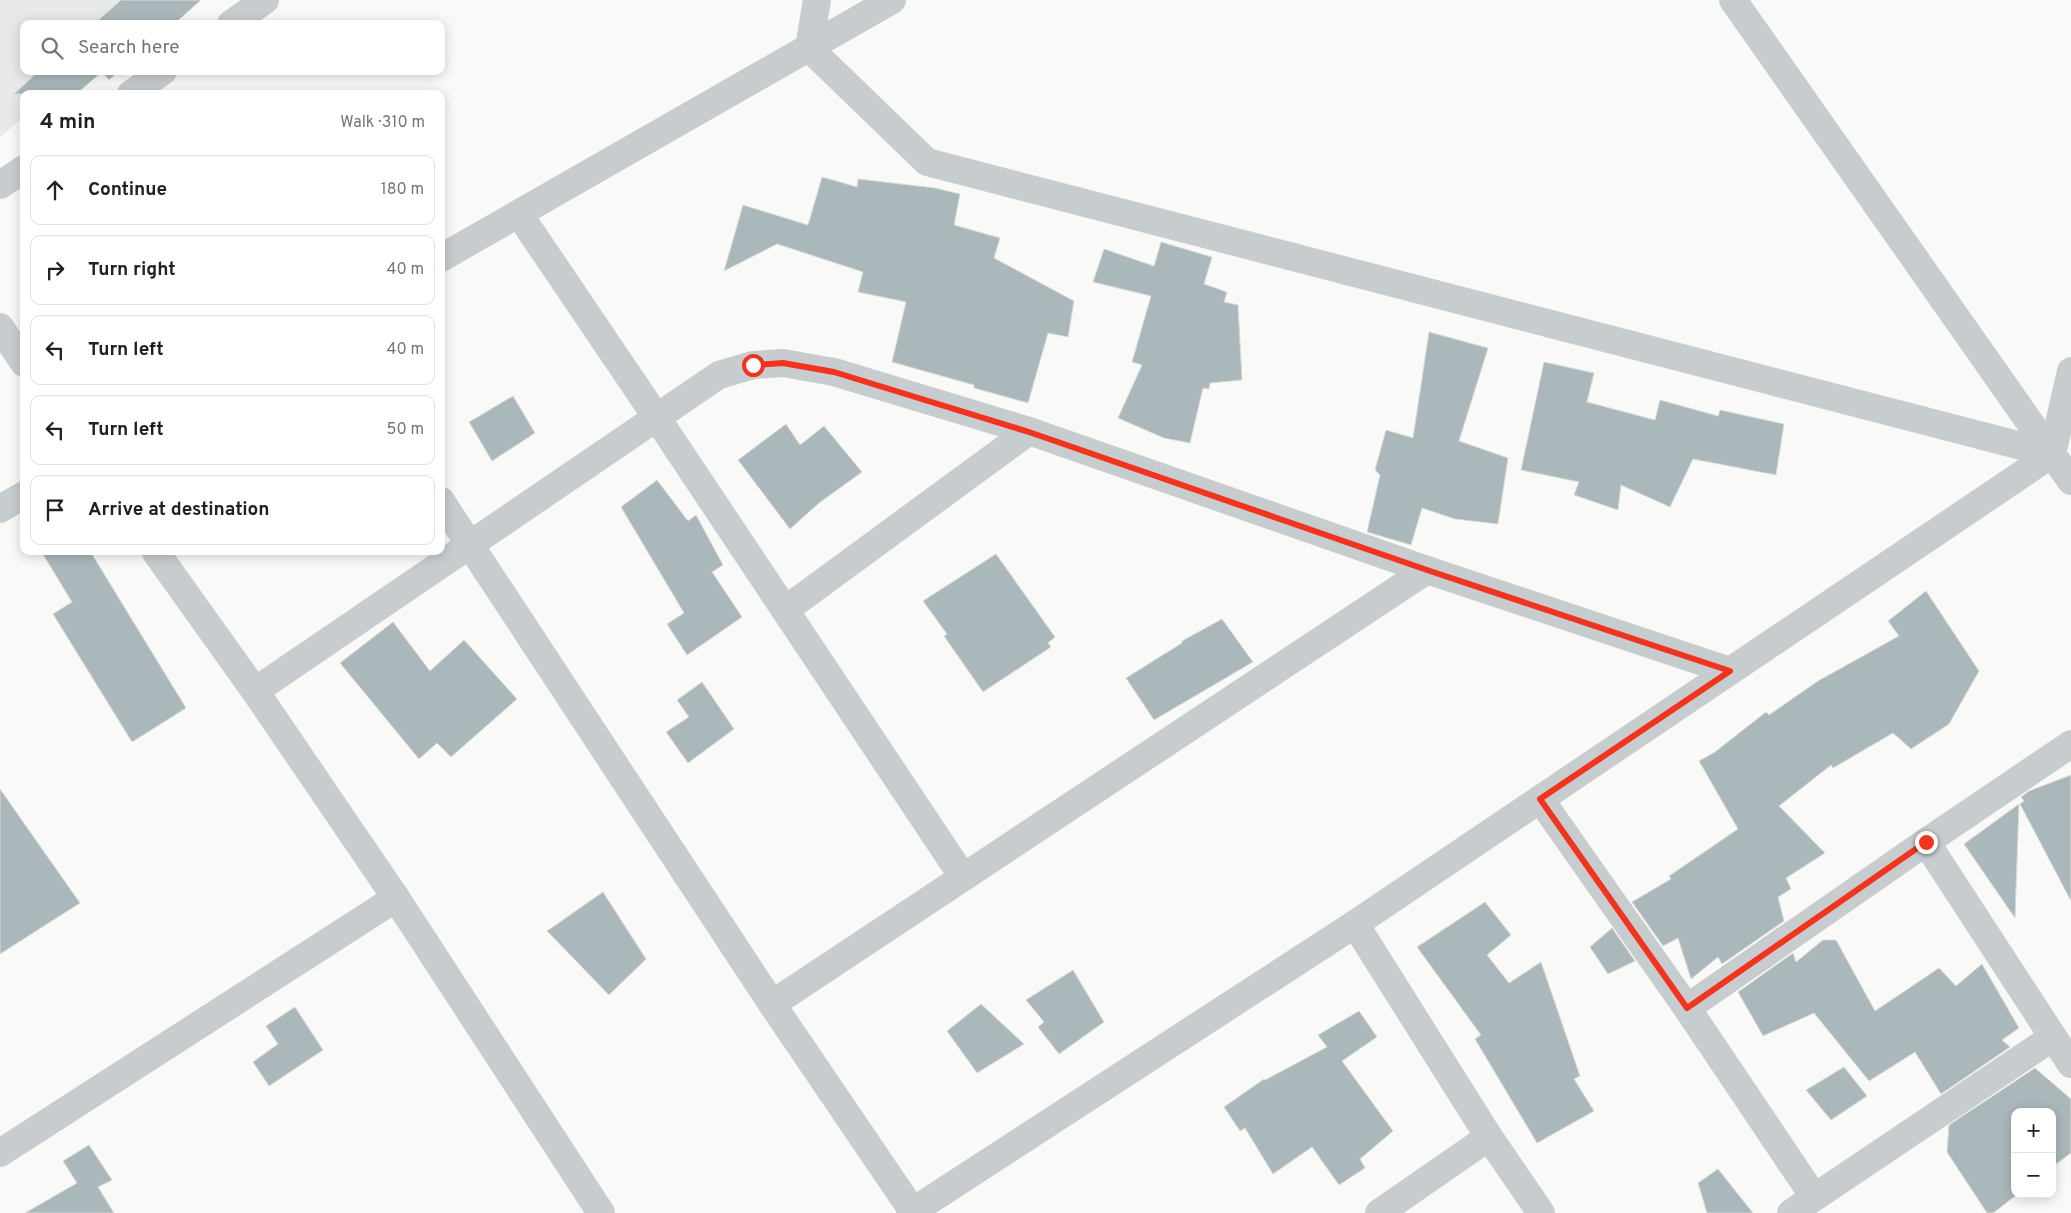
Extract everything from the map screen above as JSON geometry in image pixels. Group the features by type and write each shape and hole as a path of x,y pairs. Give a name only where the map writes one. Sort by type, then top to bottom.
{"street":[{"path":"238,20 266,0"},
{"path":"809,48 817,0"},
{"path":"445,256 892,0"},
{"path":"1733,0 2071,481"},
{"path":"809,48 927,162 2052,454"},
{"path":"137,90 157,75"},
{"path":"0,185 20,172"},
{"path":"518,214 657,418 963,877"},
{"path":"0,328 20,357"},
{"path":"256,691 719,375 753,365 783,363 834,372 1029,432 1427,570 1730,671"},
{"path":"445,508 471,544 772,1004 912,1212 1355,924 2052,454 2071,370"},
{"path":"785,610 1029,432"},
{"path":"0,509 20,498"},
{"path":"158,555 256,691 396,898 602,1213"},
{"path":"772,1004 1427,570"},
{"path":"1687,1008 2071,744"},
{"path":"1540,799 1687,1008 1814,1197"},
{"path":"1926,842 2071,1064"},
{"path":"0,1153 396,898"},
{"path":"1355,924 1488,1137 1541,1213"},
{"path":"1791,1213 2053,1037"},
{"path":"1379,1213 1488,1137"}],"shaded area":[{"path":"0,0 163,0 140,20 20,20 20,75 69,75 34,90 20,90 20,120 0,137"}],"building":[{"path":"121,0 201,0 178,20 98,20"},
{"path":"35,75 98,75 81,90 20,90 20,94 14,94"},
{"path":"105,75 115,75 109,80"},
{"path":"822,177 857,187 858,179 935,188 960,194 954,225 1000,238 994,258 1074,301 1068,337 1048,333 1028,403 974,388 974,385 892,362 906,302 858,292 863,272 777,244 724,271 743,205 808,225"},
{"path":"1161,242 1212,257 1204,284 1227,292 1224,302 1238,305 1242,380 1210,383 1209,389 1203,388 1190,443 1164,438 1118,418 1142,365 1132,362 1151,296 1093,282 1104,249 1154,266"},
{"path":"1429,332 1488,348 1459,441 1508,458 1498,524 1455,519 1422,508 1411,545 1367,532 1380,475 1375,470 1386,430 1413,438"},
{"path":"1544,362 1594,373 1587,402 1655,420 1660,400 1718,416 1720,410 1784,424 1776,475 1693,459 1670,507 1621,485 1618,510 1574,495 1579,482 1521,470"},
{"path":"513,396 535,433 492,461 469,422"},
{"path":"786,424 800,445 824,426 862,472 819,503 790,529 738,460"},
{"path":"657,480 688,521 696,515 723,565 712,572 742,617 687,655 667,624 684,613 621,507"},
{"path":"996,554 1055,637 1048,643 1051,647 983,692 944,636 947,634 923,601"},
{"path":"43,555 92,555 186,708 132,742 53,614 72,602"},
{"path":"1926,591 1979,671 1949,724 1911,749 1893,733 1833,768 1831,765 1779,806 1825,853 1786,878 1791,889 1778,897 1784,921 1722,964 1718,957 1691,979 1678,938 1663,946 1632,902 1671,879 1669,876 1738,829 1699,761 1715,752 1766,712 1769,715 1818,681 1899,636 1888,621"},
{"path":"1222,619 1253,662 1154,720 1126,678 1182,643 1182,641"},
{"path":"393,622 430,671 464,640 517,699 451,757 437,743 419,759 340,663"},
{"path":"702,682 734,729 688,763 666,732 689,717 677,700"},
{"path":"2071,775 2071,901 2020,804 2024,801 2021,797 2029,791"},
{"path":"0,789 80,903 0,954"},
{"path":"2019,804 2015,918 1964,844"},
{"path":"603,892 646,959 609,995 547,931"},
{"path":"1485,902 1511,935 1487,955 1509,983 1541,962 1580,1076 1574,1079 1594,1111 1537,1143 1475,1039 1481,1035 1417,947"},
{"path":"1612,928 1635,961 1608,974 1590,947"},
{"path":"1823,940 1836,940 1875,1011 1939,968 1956,986 1982,964 2019,1028 2002,1040 2010,1047 1941,1094 1915,1052 1869,1081 1814,1013 1763,1036 1738,992 1793,953 1796,962"},
{"path":"1073,970 1104,1022 1059,1054 1038,1027 1044,1022 1026,1000"},
{"path":"981,1004 1024,1044 977,1073 947,1031"},
{"path":"295,1007 323,1050 269,1086 253,1062 278,1044 266,1026"},
{"path":"1359,1011 1377,1037 1342,1061 1393,1131 1360,1159 1365,1168 1339,1185 1312,1147 1273,1174 1245,1128 1240,1131 1224,1107 1264,1079 1327,1047 1318,1035"},
{"path":"1844,1067 1867,1096 1831,1120 1806,1090"},
{"path":"2035,1068 2071,1099 2071,1153 2056,1164 2056,1108 2011,1108 2011,1198 2013,1198 1993,1213 1987,1213 1947,1152 1949,1125"},
{"path":"89,1145 112,1180 98,1187 114,1213 25,1213 77,1183 63,1161"},
{"path":"1718,1169 1753,1213 1707,1213 1698,1183"}],"route":[{"path":"753,365 783,363 834,372 1029,432 1427,570 1730,671 1540,799 1687,1008 1926,842"}]}
